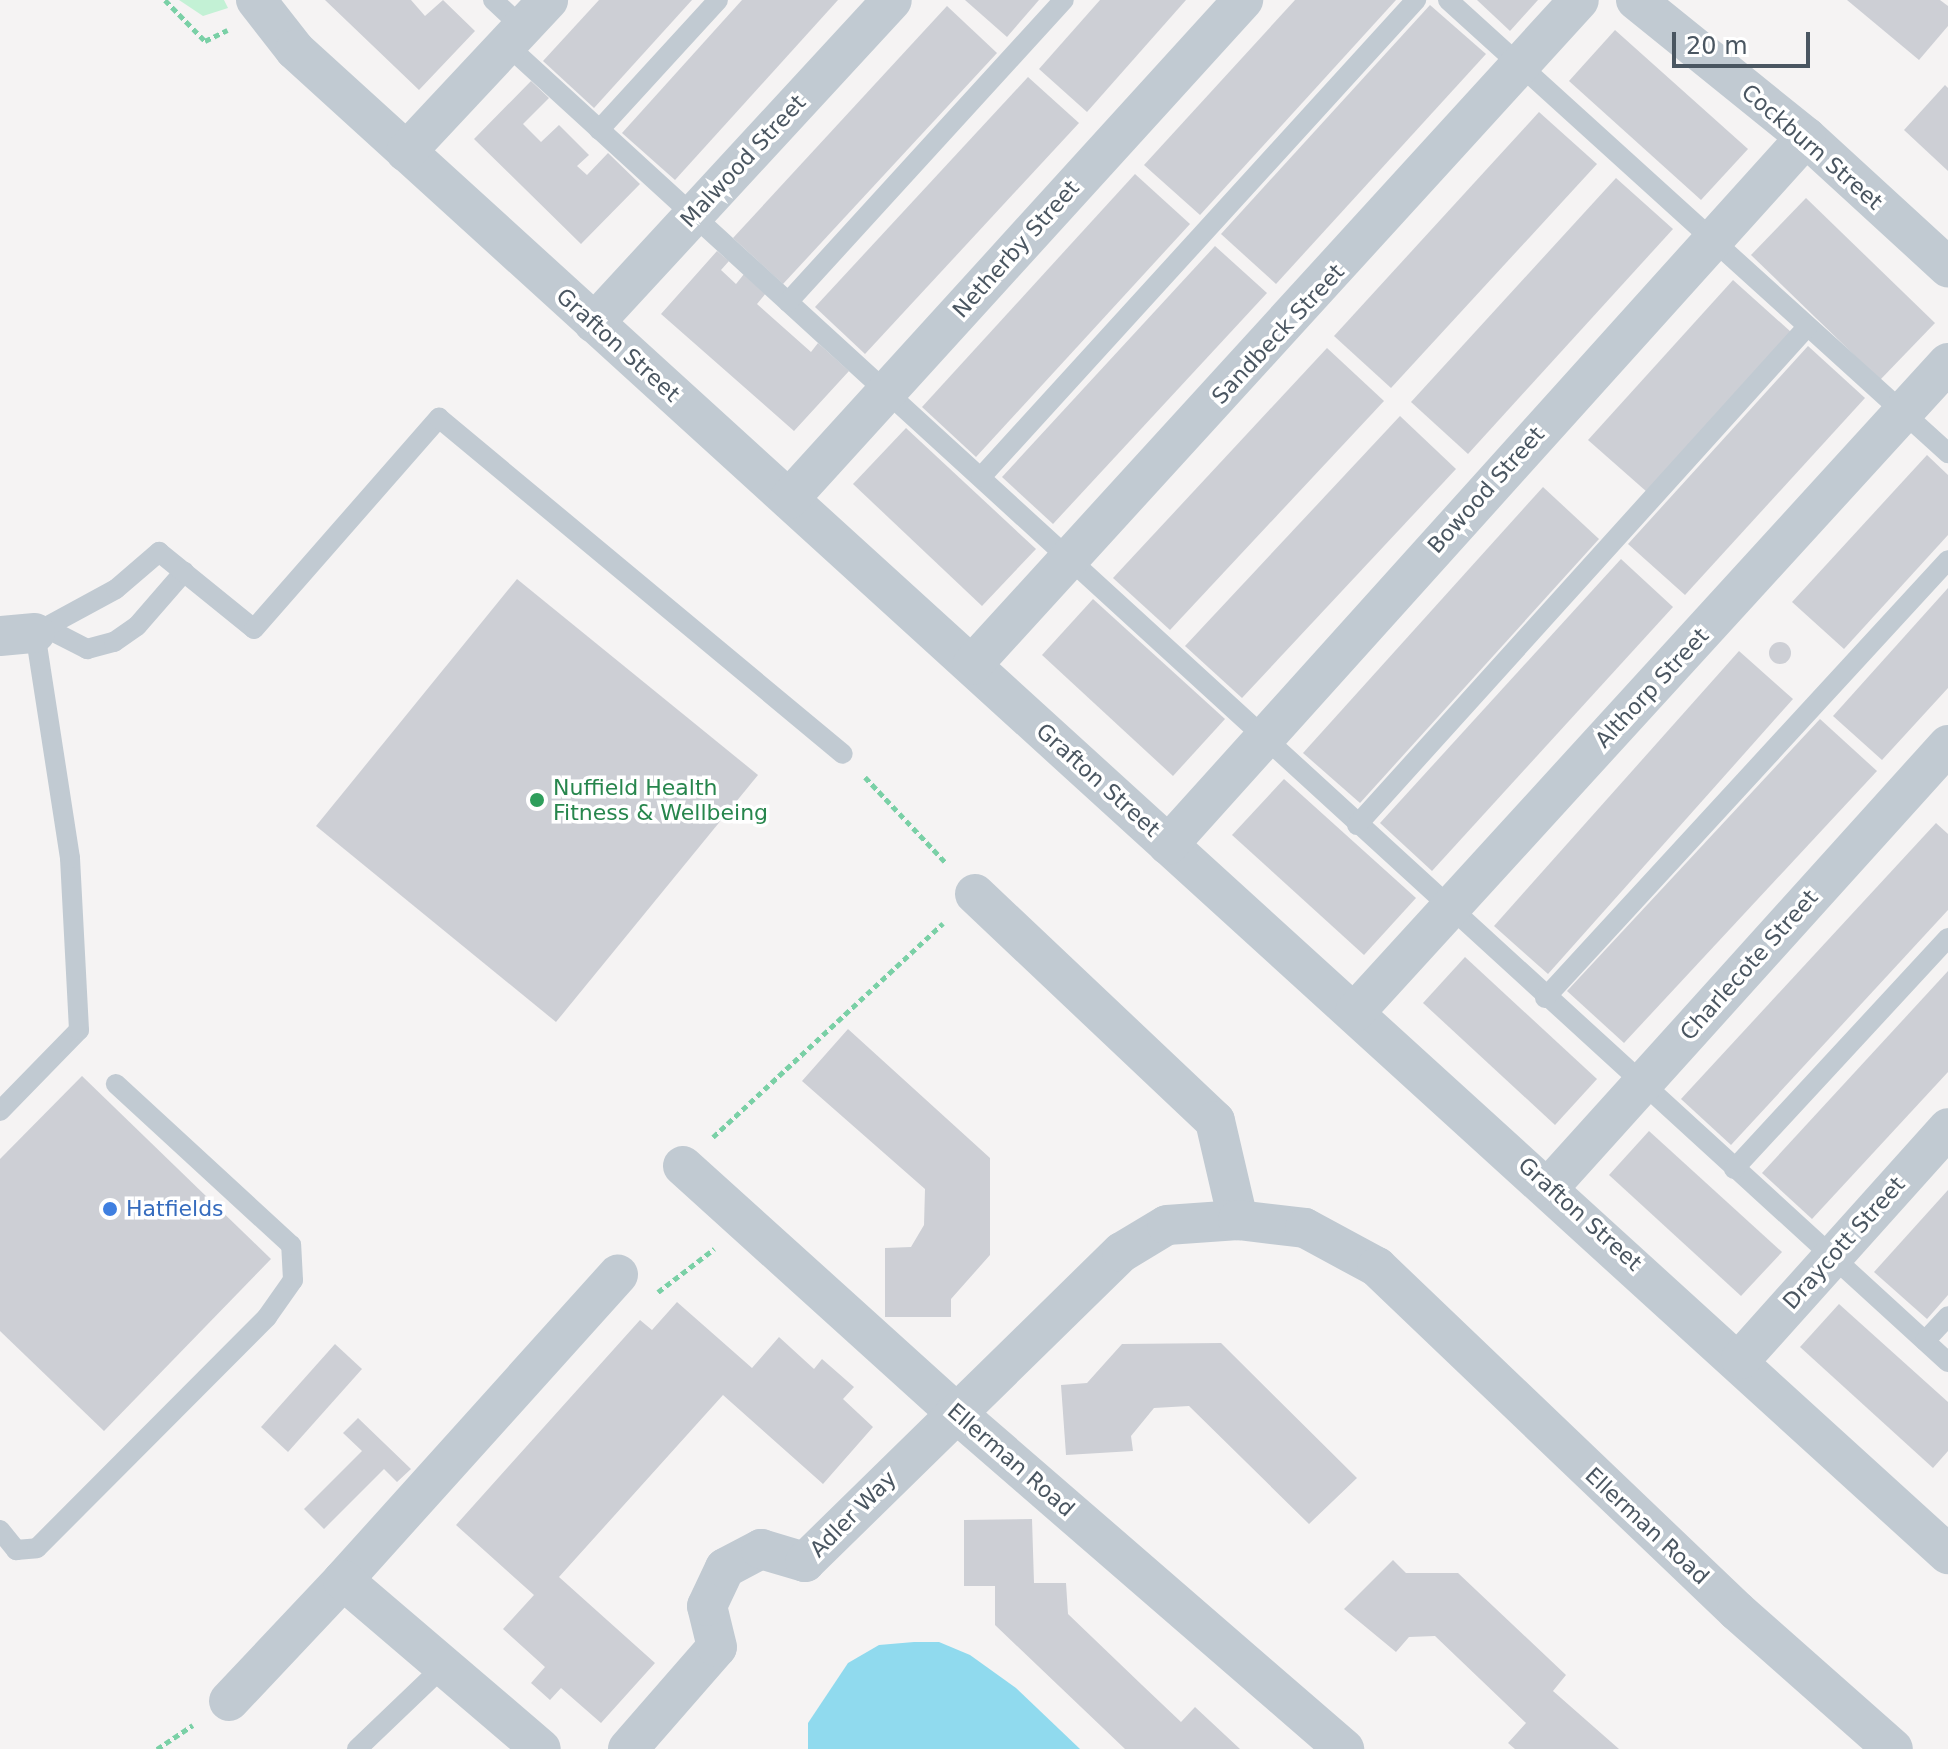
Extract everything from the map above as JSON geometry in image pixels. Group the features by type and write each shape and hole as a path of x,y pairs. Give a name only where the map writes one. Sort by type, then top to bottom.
{"street":[{"name":"Malwood Street","path":"594,323 892,0"},
{"name":"Netherby Street","path":"789,499 1243,0"},
{"name":"Sandbeck Street","path":"972,665 1523,69 1579,0"},
{"name":"Cockburn Street","path":"1646,4 1806,137 1948,267"},
{"name":"Grafton Street","path":"259,7 406,152 1168,845 1741,1359 1940,1532"},
{"path":"406,152 526,24"},
{"name":"Bowood Street","path":"1168,845 1261,738 1806,137"},
{"name":"Althorp Street","path":"1355,1012 1447,908 1905,415 1948,363"},
{"name":"Charlecote Street","path":"1550,1186 1948,745"},
{"path":"975,894 1215,1121 1238,1220"},
{"name":"Draycott Street","path":"1741,1359 1948,1128"},
{"name":"Ellerman Road","path":"683,1166 955,1412 1344,1749"},
{"name":"Ellerman Road","path":"1122,1252 1167,1225 1238,1220 1305,1228 1377,1267 1737,1611 1893,1749"},
{"name":"Adler Way","path":"628,1749 717,1647 707,1606 725,1568 761,1549 805,1562 1122,1252"},
{"path":"229,1701 343,1580 618,1275"},
{"path":"343,1580 444,1666 530,1746"}],"lane":[{"path":"493,0 526,24 599,130 981,477 1545,998 1948,1362"},
{"path":"599,130 718,0"},
{"path":"788,302 1064,0"},
{"path":"981,477 1416,0"},
{"path":"1448,0 1948,453"},
{"path":"1357,825 1807,327"},
{"path":"28,633 79,604 116,589 159,552 254,629 439,418 843,754"},
{"path":"1545,998 1948,560"},
{"path":"28,633 87,649 114,642 137,626 184,572"},
{"path":"0,1111 79,1030 70,858 28,633"},
{"path":"1734,1169 1948,938"},
{"path":"0,1530 16,1550 37,1548 267,1317 293,1280 291,1245 116,1084"},
{"path":"1925,1341 1948,1316"},
{"path":"357,1749 444,1666"}],"path":[{"path":"165,0 205,41 259,7"},
{"path":"683,1166 975,894 843,754"},
{"path":"618,1275 642,1304 722,1243 709,1235"}],"green space":[{"path":"179,0 224,0 228,8 203,16"}],"water":[{"path":"939,1642 970,1655 1016,1688 1080,1749 808,1749 808,1723 848,1663 879,1645"}],"building":[{"path":"325,0 411,0 425,16 443,0 475,31 419,90"},
{"path":"599,0 692,0 594,108 543,61"},
{"path":"742,0 838,0 675,180 622,133"},
{"path":"965,0 1039,0 1007,37"},
{"path":"1100,0 1186,0 1087,112 1039,69"},
{"path":"1295,0 1396,0 1200,215 1144,165"},
{"path":"1477,0 1538,0 1510,31"},
{"path":"1847,0 1940,0 1948,6 1948,26 1919,60"},
{"path":"1430,5 1486,54 1276,284 1221,234"},
{"path":"947,6 997,53 783,284 733,238"},
{"path":"1615,30 1748,149 1701,200 1569,81"},
{"path":"1028,77 1079,123 865,354 815,307"},
{"path":"531,81 549,98 523,124 541,142 559,125 589,155 577,166 587,175 608,153 640,184 581,244 474,139"},
{"path":"1945,85 1948,88 1948,171 1904,130"},
{"path":"1539,112 1597,164 1391,388 1334,336"},
{"path":"1135,174 1190,224 976,457 922,407"},
{"path":"1616,178 1673,229 1468,454 1411,402"},
{"path":"1806,198 1935,323 1880,380 1751,255"},
{"path":"1215,246 1267,293 1053,524 1002,477"},
{"path":"717,251 729,261 721,270 736,284 744,274 766,293 757,304 811,352 818,343 849,371 794,431 661,314"},
{"path":"1733,280 1791,332 1647,492 1588,440"},
{"path":"1808,346 1865,398 1685,595 1628,544"},
{"path":"1327,348 1384,401 1170,630 1113,578"},
{"path":"1400,416 1456,469 1242,698 1185,646"},
{"path":"906,428 1036,549 982,606 853,484"},
{"path":"1927,455 1948,475 1948,535 1844,649 1792,602"},
{"path":"1543,487 1599,539 1360,803 1303,753"},
{"path":"1621,559 1673,607 1432,871 1380,823"},
{"name":"Nuffield Health Fitness & Wellbeing","path":"517,579 758,775 556,1022 316,826"},
{"path":"1948,588 1948,688 1882,760 1833,716"},
{"path":"1093,599 1225,719 1173,776 1042,655"},
{"path":"1780,642 1788,645 1791,653 1788,661 1780,664 1772,661 1769,653 1772,645"},
{"path":"1739,651 1793,699 1548,974 1494,926"},
{"path":"1820,719 1877,771 1624,1043 1567,991"},
{"path":"1284,779 1416,898 1364,955 1232,835"},
{"path":"1936,823 1948,834 1948,910 1731,1145 1681,1099"},
{"path":"1465,957 1597,1079 1555,1125 1423,1003"},
{"path":"1948,971 1948,1072 1812,1219 1762,1173"},
{"path":"848,1029 990,1158 990,1255 951,1299 951,1317 885,1317 885,1248 911,1247 924,1225 925,1189 802,1081"},
{"name":"Hatfields","path":"82,1076 271,1259 104,1431 0,1331 0,1159"},
{"path":"1649,1131 1782,1252 1741,1296 1609,1175"},
{"path":"1948,1190 1948,1295 1927,1319 1874,1272"},
{"path":"677,1302 752,1368 779,1337 814,1369 822,1359 854,1387 843,1399 873,1427 823,1484 723,1395 559,1577 655,1663 601,1723 561,1688 550,1700 531,1683 545,1667 503,1629 534,1595 456,1525 640,1320 652,1330"},
{"path":"1839,1304 1948,1402 1948,1451 1933,1468 1800,1347"},
{"path":"1221,1343 1357,1478 1309,1524 1189,1406 1154,1408 1131,1436 1133,1451 1066,1455 1061,1385 1087,1383 1122,1344"},
{"path":"335,1344 362,1369 288,1452 261,1427"},
{"path":"358,1418 411,1469 397,1482 384,1469 324,1529 304,1509 362,1451 343,1433"},
{"path":"1032,1519 1034,1583 1066,1583 1068,1614 1142,1685 1181,1722 1195,1707 1240,1749 1125,1749 995,1625 995,1586 964,1586 964,1520"},
{"path":"1393,1560 1406,1573 1458,1573 1566,1675 1553,1691 1619,1749 1515,1749 1508,1743 1526,1723 1435,1636 1409,1637 1396,1652 1344,1609"}],"place":[{"name":"Nuffield Health Fitness & Wellbeing","path":"537,800"},
{"name":"Hatfields","path":"110,1209"}]}
